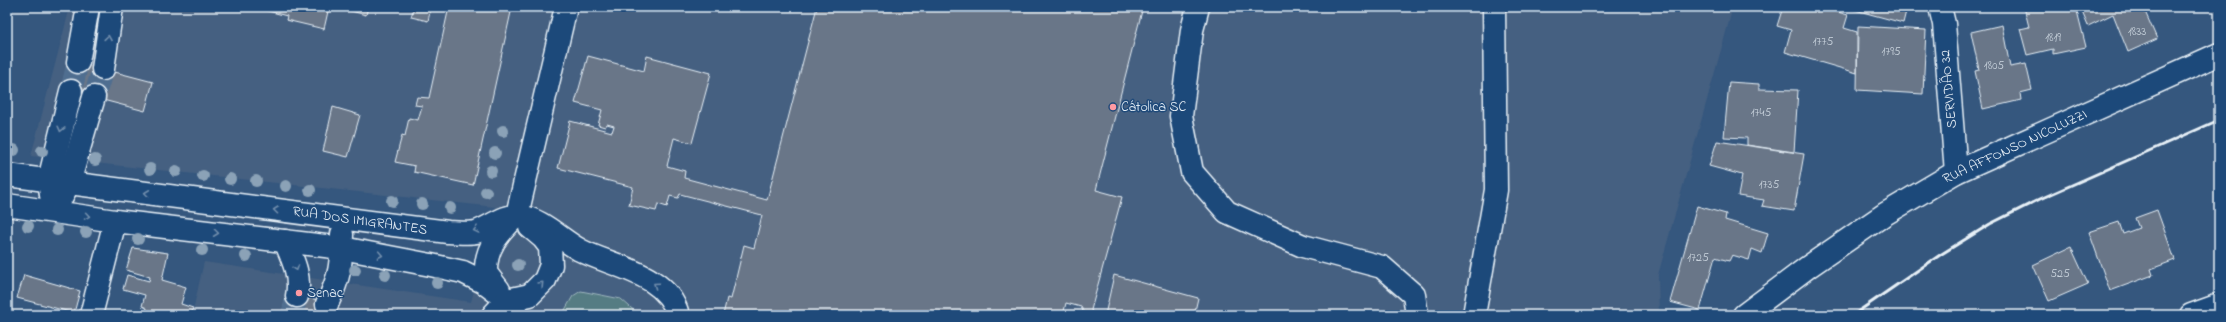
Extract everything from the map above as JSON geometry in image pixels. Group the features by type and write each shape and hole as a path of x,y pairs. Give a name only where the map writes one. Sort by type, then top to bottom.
{"street":[{"path":"78,62 88,7"},
{"path":"103,69 112,7"},
{"path":"517,215 550,247 551,265 545,280 530,295 505,310 486,273 488,252 494,240 517,215 566,7"},
{"path":"1198,7 1192,30 1181,116 1192,172 1227,212 1303,246 1382,267 1414,295 1417,315"},
{"path":"1474,315 1496,190 1494,7"},
{"name":"SERVIDÃO 32","path":"1940,7 1944,24 1963,169"},
{"path":"1951,7 1963,169"},
{"name":"RUA AFFONSO NICOLUZZI","path":"1744,315 1808,267 1860,232 1963,169 2219,54"},
{"path":"54,211 71,91"},
{"path":"59,182 94,97"},
{"name":"RUA DOS IMIGRANTES","path":"7,175 448,232 476,232 517,215"},
{"name":"RUA DOS IMIGRANTES","path":"7,205 115,221 342,248 463,272 483,282 505,310"},
{"path":"517,215 536,221 580,250 642,275 662,289 676,306 678,315"},
{"path":"327,304 337,283 342,266 342,218"},
{"path":"90,315 115,221"},
{"path":"285,241 297,272 299,283 297,296"},
{"path":"2191,315 2219,306"}],"shaded area":[{"name":"Cátolica SC","path":"70,7 1733,7 1658,275 1659,315 192,315 204,262 471,302 495,207 31,156"}],"green space":[{"path":"581,291 621,299 639,315 562,315 573,296"}],"building":[{"path":"253,7 329,7 324,29 286,20 287,16"},
{"path":"336,7 368,7 366,15"},
{"path":"414,7 431,7 428,21 411,17"},
{"path":"449,7 488,7 511,12 473,185 414,172 415,166 395,162 402,135 405,136 409,118 418,120 422,106 415,105 417,97 429,98"},
{"path":"817,7 1143,7 1096,190 1122,197 1091,310 1093,315 1085,315 1081,307 1066,303 1063,315 723,315 727,298 731,299 744,245 754,248 762,215 680,194 678,198 670,196 667,207 658,204 656,211 629,205 633,187 558,168 570,121 612,132 614,126 607,124 605,127 598,125 602,110 575,103 588,56 644,71 647,56 711,73 692,143 674,138 667,166 685,171 684,178 767,200"},
{"path":"1783,7 1821,7 1848,15 1844,28 1857,32 1857,73 1785,52 1791,30 1777,26"},
{"path":"1844,7 1907,7 1903,23"},
{"path":"2024,7 2076,7 2086,47 2053,54 2053,49 2027,55 2020,29 2029,27"},
{"path":"2080,7 2143,7 2157,39 2128,52 2113,14 2088,26"},
{"path":"2002,25 2010,67 2026,64 2032,90 2020,93 2021,100 1983,109 1975,71 1979,70 1971,32"},
{"path":"1858,26 1926,30 1923,94 1857,90"},
{"path":"69,60 153,82 145,111 61,89"},
{"path":"1729,82 1759,84 1759,89 1798,90 1794,152 1747,145 1747,138 1724,137"},
{"path":"333,107 360,115 348,157 323,151"},
{"path":"1717,141 1804,154 1794,211 1762,206 1764,200 1738,196 1742,175 1709,166"},
{"path":"1697,206 1726,214 1725,220 1768,233 1762,253 1752,249 1749,260 1732,255 1729,261 1715,257 1700,310 1670,302"},
{"path":"2157,210 2175,260 2151,269 2153,275 2110,291 2089,232 2119,222 2123,234 2139,228 2135,218"},
{"path":"2071,247 2088,284 2049,301 2033,265"},
{"path":"133,248 168,253 162,280 186,287 181,304 193,308 191,315 145,315 147,308 142,306 145,295 123,289 127,275 149,281 150,277 126,270"},
{"path":"24,275 80,291 74,313 17,298"},
{"path":"1114,275 1198,298 1194,315 1105,315"},
{"path":"288,292 339,306 336,315 289,315 282,313"}],"tunnel":[{"path":"71,91 78,62"},
{"path":"94,97 103,69"},
{"path":"292,315 297,296"}],"railway":[{"path":"1853,315 1940,255 1990,224 2040,199 2219,120"}],"place":[{"name":"Cátolica SC","path":"1113,107"},
{"name":"Senac","path":"299,293"}]}
